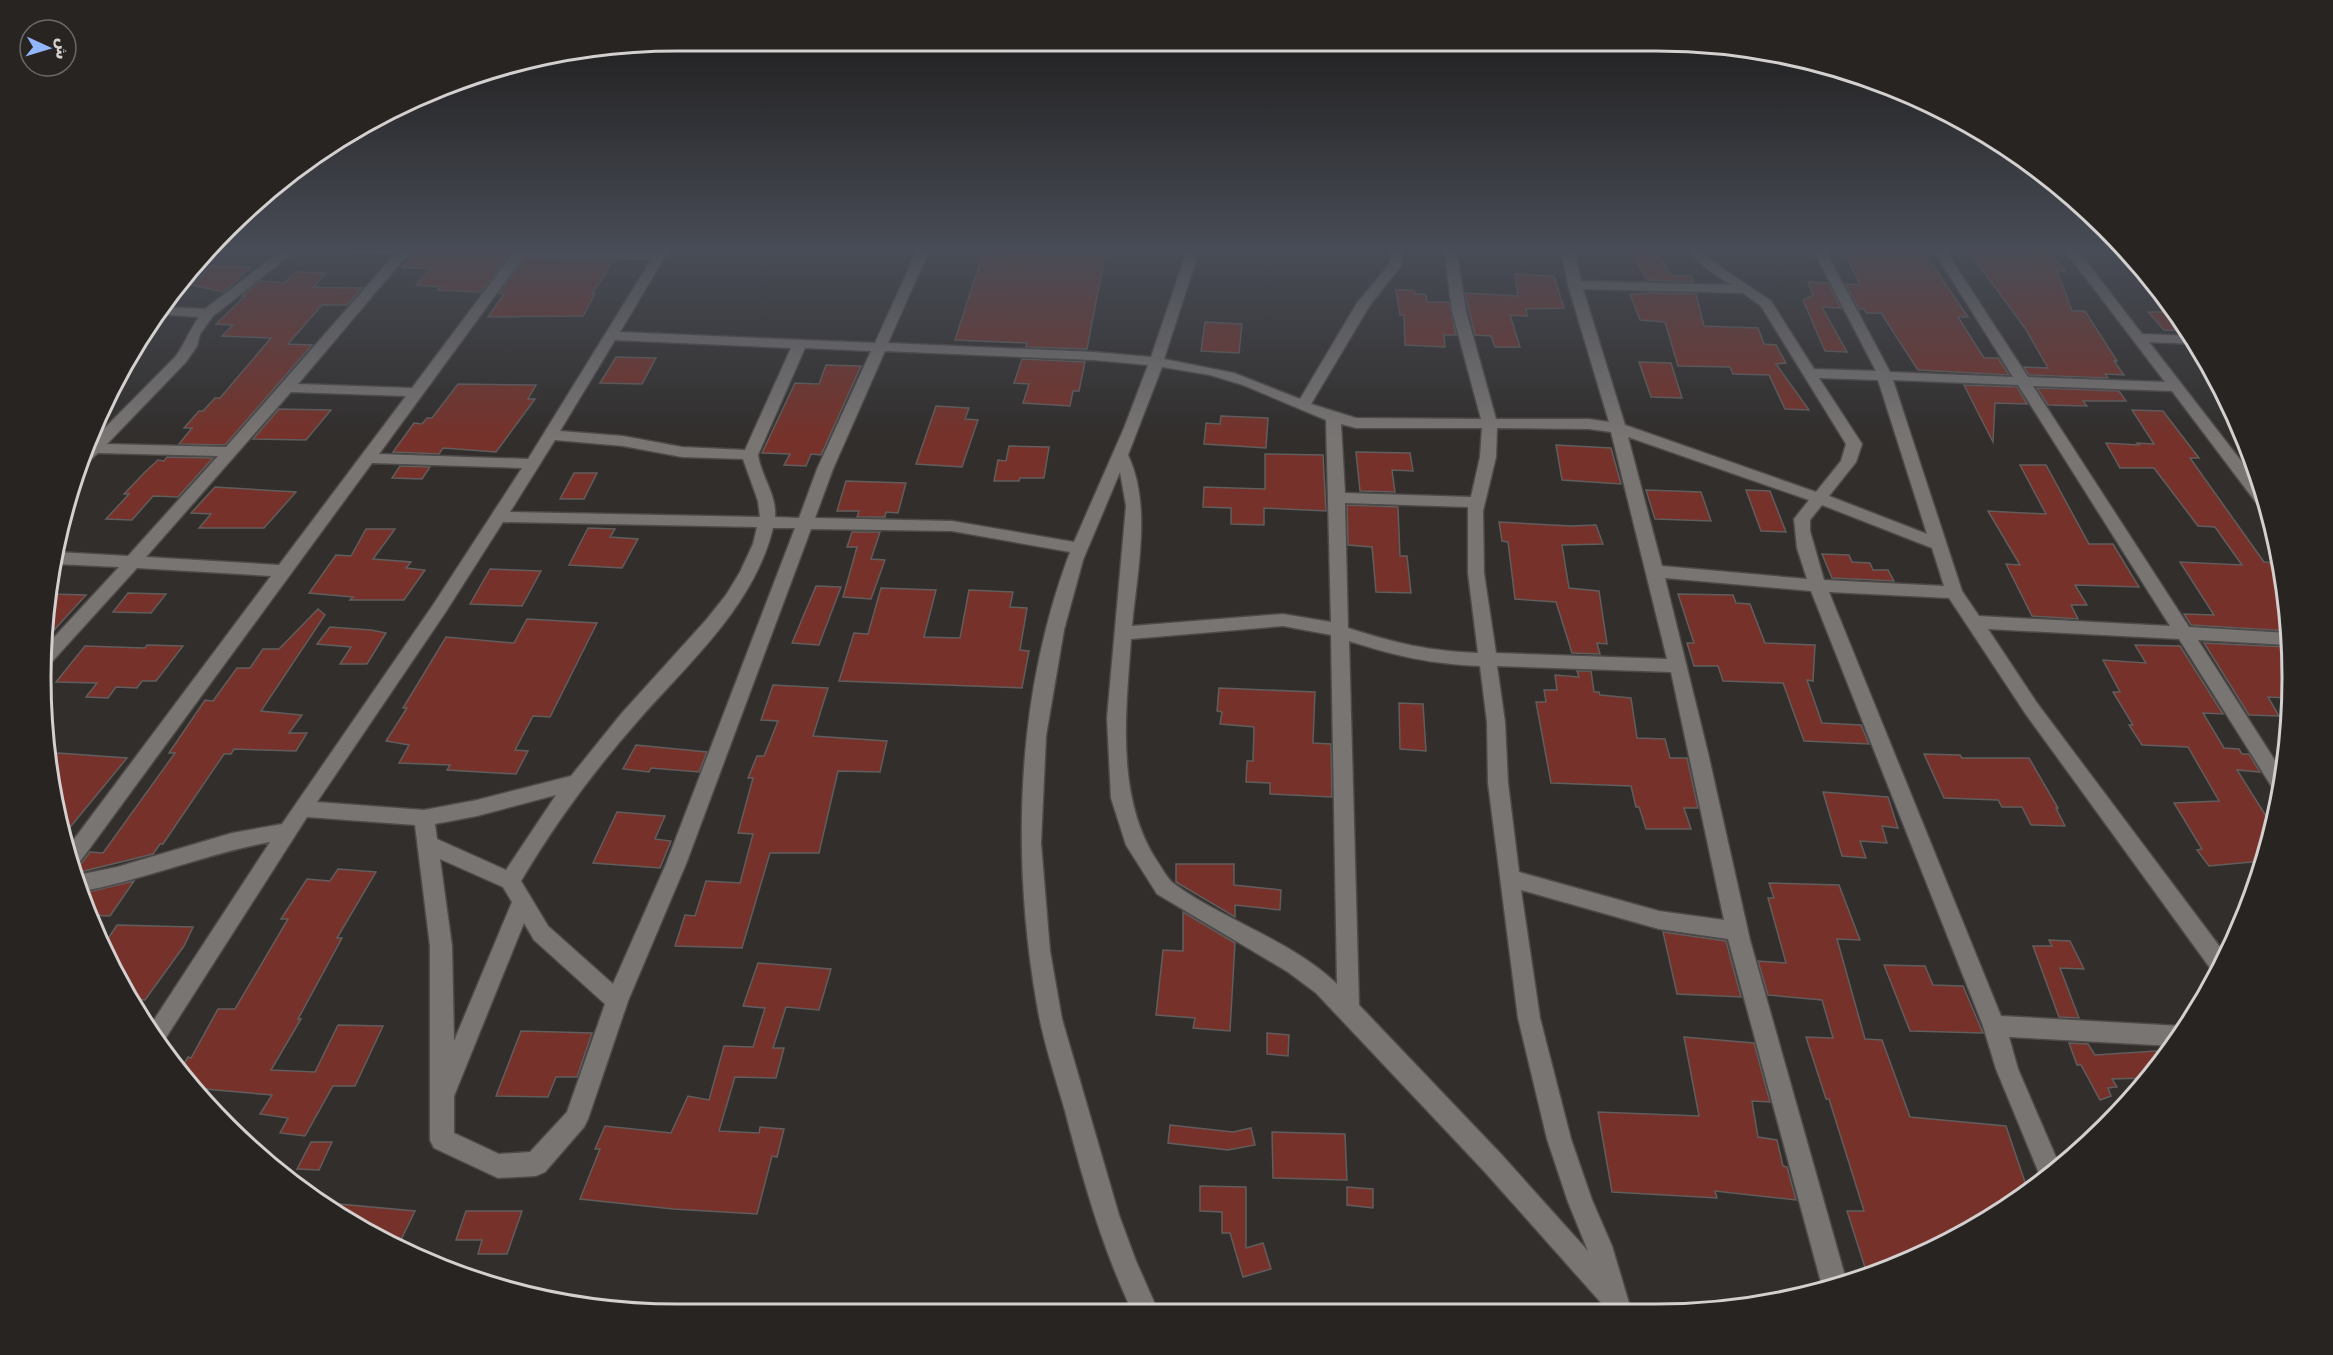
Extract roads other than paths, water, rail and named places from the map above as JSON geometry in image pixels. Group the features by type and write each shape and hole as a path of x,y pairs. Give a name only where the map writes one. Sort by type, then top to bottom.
{"street":[{"path":"96,446 182,359 190,346 193,334 212,311"},
{"path":"52,650 231,452 353,311"},
{"path":"76,852 475,311"},
{"path":"160,1030 302,808 533,464 627,311"},
{"path":"424,818 441,946 442,1140 498,1166 536,1164 576,1119 617,1001 715,764 805,522 851,409 897,311"},
{"path":"1142,1304 1129,1279 1095,1180 1049,1008 1030,872 1030,820 1038,727 1055,636 1078,548 1091,515 1120,456 1158,361 1174,311"},
{"path":"1303,406 1359,311"},
{"path":"1459,311 1490,424 1488,457 1477,502 1474,537 1476,573 1496,722 1498,783 1509,878 1529,1018 1558,1139 1599,1246 1617,1304"},
{"path":"1583,311 1655,571 1699,753 1737,931 1833,1278"},
{"path":"1771,311 1854,444 1848,462 1804,514 1801,524 1818,586 1944,908 1994,1026 2007,1069 2048,1166"},
{"path":"1851,311 1884,375 1954,592 2031,708 2216,958"},
{"path":"1977,311 2274,775"},
{"path":"2119,311 2252,485"},
{"path":"169,312 208,314"},
{"path":"612,336 1158,361 1248,382 1333,418 1356,423 1589,424 1617,428 1819,499 1937,544"},
{"path":"2140,338 2183,340"},
{"path":"510,882 526,852 576,782 726,608 753,565 767,522 768,511 766,500 751,472 750,455 800,344"},
{"path":"1808,373 2176,387"},
{"path":"287,388 414,392"},
{"path":"1333,418 1337,498 1348,1009"},
{"path":"551,435 623,441 682,452 750,455"},
{"path":"95,448 231,452"},
{"path":"1120,456 1128,472 1134,506 1116,718 1116,751 1121,798 1136,845 1164,888 1296,965 1324,986 1492,1162 1615,1304"},
{"path":"367,458 533,464"},
{"path":"1337,498 1477,502"},
{"path":"498,517 967,527 1078,548"},
{"path":"62,558 283,571"},
{"path":"1655,571 1818,586 1954,592"},
{"path":"1124,633 1266,620 1308,623 1340,630 1419,656 1489,661 1677,666"},
{"path":"1972,622 2281,638"},
{"path":"302,808 424,818 477,808 576,782"},
{"path":"85,882 117,876 231,841 287,831"},
{"path":"427,843 510,882 541,933 617,1001"},
{"path":"1509,878 1659,921 1737,931"},
{"path":"442,1097 522,902"},
{"path":"1994,1026 2169,1035"}]}
